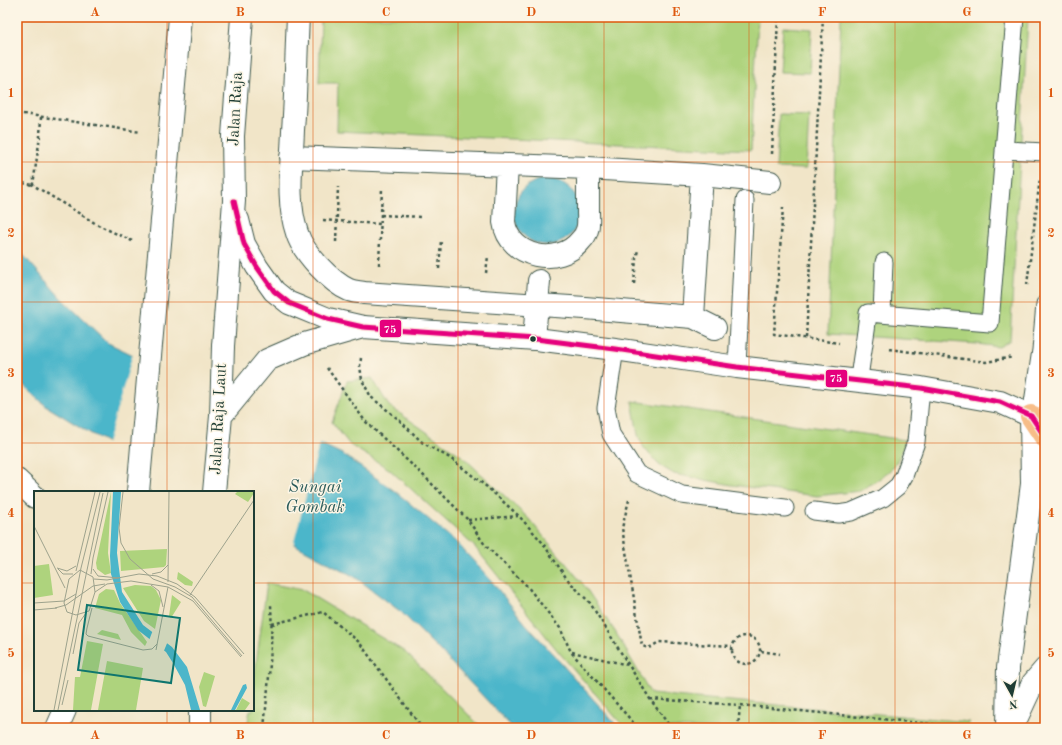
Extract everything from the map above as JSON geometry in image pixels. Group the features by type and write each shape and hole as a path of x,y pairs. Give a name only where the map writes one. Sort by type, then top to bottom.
{"highway":[{"path":"1038,410 1045,437"}],"street":[{"path":"138,491 180,17"},
{"name":"Jalan Raja","path":"223,346 234,201 233,136 242,17"},
{"path":"298,17 294,130 291,157 291,198 296,232 301,246 334,282 351,291 693,318 715,328"},
{"path":"291,157 588,168 702,174 770,182"},
{"path":"507,165 504,222 505,229 516,246 531,255 541,257 553,257 569,251 575,247 587,231 588,168"},
{"path":"693,318 702,174"},
{"name":"Jalan Raja","path":"234,201 244,244 257,267 274,291 289,302 328,319 363,327 534,339 615,348 737,367 921,388 1038,410"},
{"path":"534,339 539,281"},
{"path":"221,416 267,360 304,344 363,327"},
{"name":"Jalan Raja Laut","path":"214,491 221,416 223,346"},
{"path":"1007,728 1008,668 1032,484 1038,410"},
{"path":"17,480 34,496"},
{"path":"1012,728 1033,683 1045,669"},
{"path":"57,728 65,711"},
{"path":"200,711 200,728"}],"lane":[{"path":"858,380 866,337 868,313 990,322 1015,17"},
{"path":"1004,150 1045,152"},
{"path":"737,367 745,200"},
{"path":"882,314 884,262"},
{"path":"1038,410 1045,304"},
{"path":"615,348 606,408 611,434 637,474 682,495 785,508"},
{"path":"814,511 838,514 851,512 883,498 898,486 904,476 916,442 921,388"}],"path":[{"path":"778,17 770,182 785,184 774,334 806,338 823,17"},
{"path":"17,113 144,132"},
{"path":"31,184 37,156 41,117"},
{"path":"334,282 339,159"},
{"path":"379,271 383,160"},
{"path":"17,182 31,184 98,225 137,243"},
{"path":"381,215 422,217"},
{"path":"294,218 380,224"},
{"path":"439,261 441,240"},
{"path":"635,275 638,250"},
{"path":"363,327 360,366 362,380 371,397 397,418 423,443 450,458 469,472 519,516 542,542 567,579 590,603 650,699 671,728"},
{"path":"327,368 365,422 424,476 468,520 485,545 527,586 560,628 571,652 638,728"},
{"path":"637,474 622,528 642,646 649,648 660,642 732,646"},
{"path":"468,520 519,516"},
{"path":"264,728 270,668 272,624 271,605"},
{"path":"272,624 323,612 359,642 422,728"},
{"path":"740,637 752,637 760,645 761,651 755,662 743,665 738,663 733,658 731,652 732,646 740,637"},
{"path":"761,651 780,654"},
{"path":"571,652 628,665"},
{"path":"650,699 740,705 971,728"},
{"path":"738,728 740,705"}],"green space":[{"path":"321,17 758,17 751,150 337,131 338,83 319,83"},
{"path":"841,17 1028,17 1010,340 999,347 978,344 828,334"},
{"path":"783,27 812,29 810,73 780,72"},
{"path":"779,114 809,115 806,169 776,168"},
{"path":"372,378 389,406 463,457 528,518 583,584 616,633 651,694 969,722 968,728 625,728 557,650 474,546 389,469 350,445 332,422 347,381"},
{"path":"632,401 905,440 903,449 894,467 860,491 817,496 732,485 674,474 659,465 644,448 638,435"},
{"path":"267,583 303,590 405,652 482,728 247,728 250,711 254,711 254,680"}],"water":[{"path":"541,179 553,179 565,184 575,194 580,206 578,225 565,240 553,245 541,245 529,240 519,230 514,218 514,206 519,194 529,184"},
{"name":"Sungai Gombak","path":"17,248 61,298 108,343 342,454 396,492 456,542 489,578 525,623 619,728 513,728 401,612 355,577 254,523 254,491 197,491 90,433 46,406 17,379"}],"pier":[{"path":"133,353 320,441 293,546 254,525 254,491 192,491 107,444"}],"transit line":[{"name":"75","path":"234,201 244,244 257,267 274,291 289,303 328,319 363,327 536,339 737,367 921,388 1000,402 1031,416 1045,437"}]}
